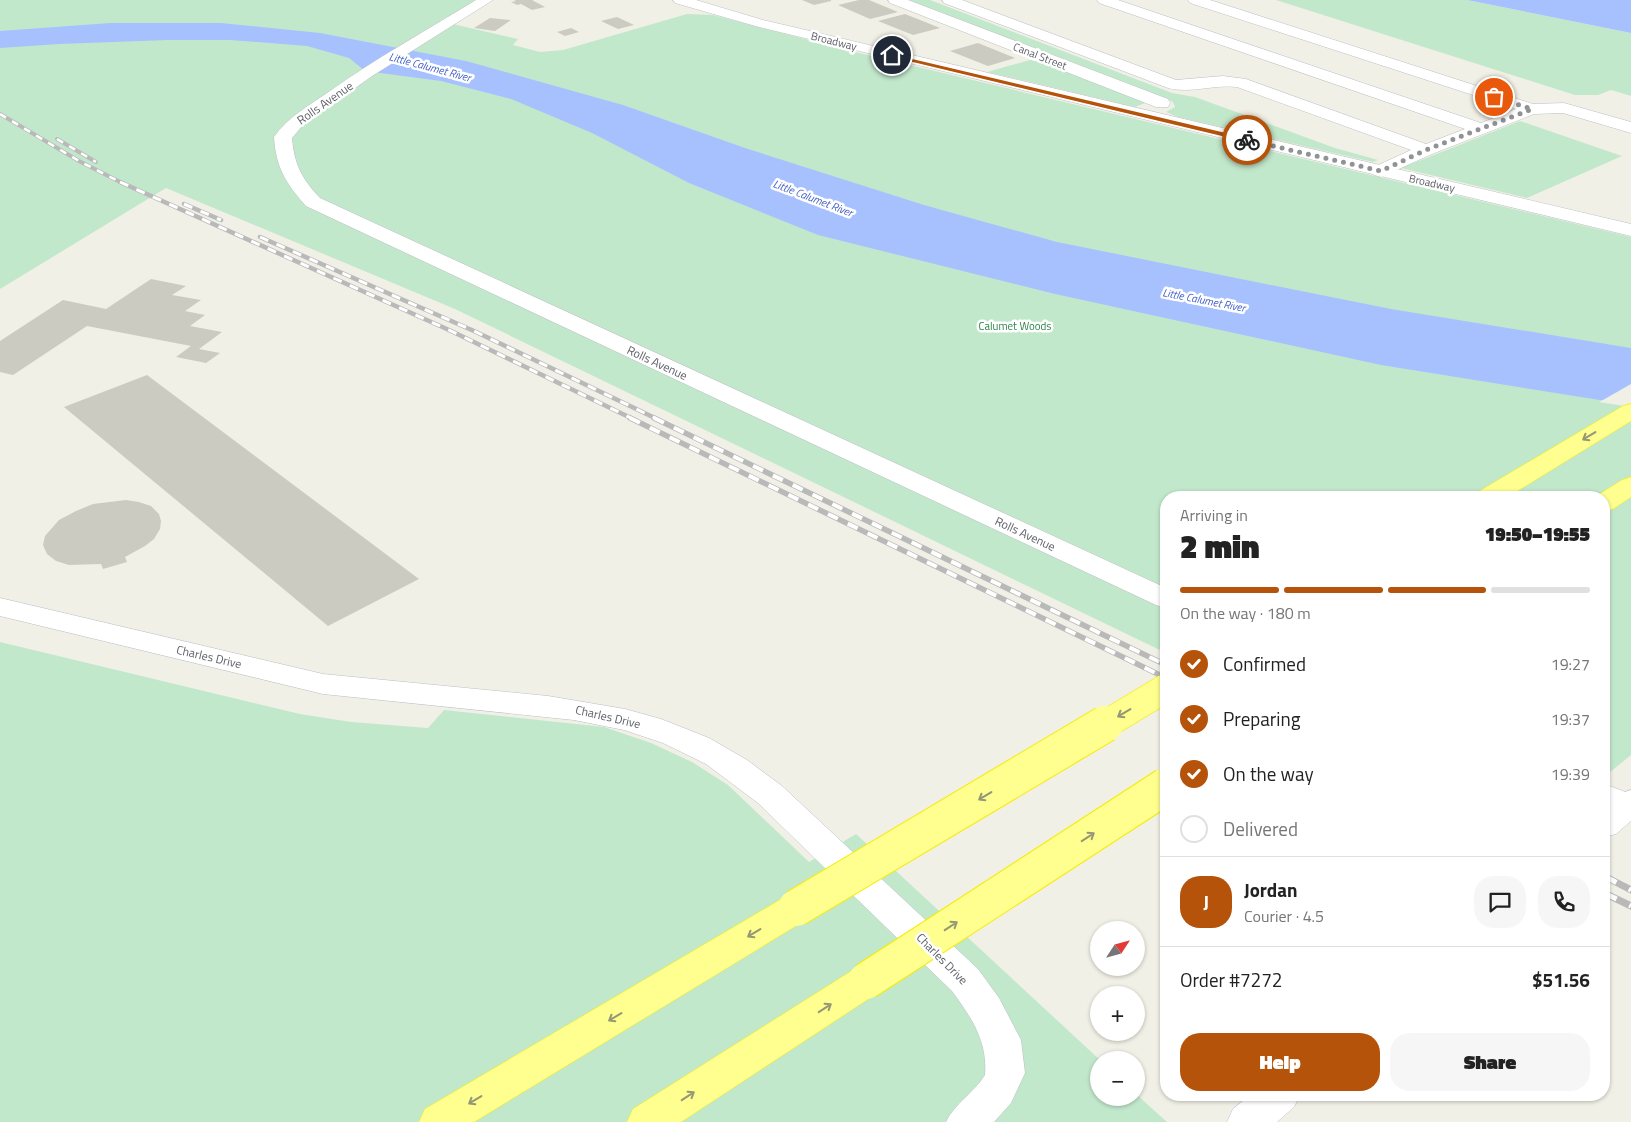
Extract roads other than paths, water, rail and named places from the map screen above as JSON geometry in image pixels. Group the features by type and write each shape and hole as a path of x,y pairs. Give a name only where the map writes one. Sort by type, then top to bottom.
{"highway":[{"path":"1499,491 1631,411"},
{"path":"1610,499 1631,485"},
{"path":"439,1122 1160,692"},
{"path":"647,1122 1160,790"}],"street":[{"name":"Rolls Avenue","path":"486,0 366,73 296,122 282,137 283,156 291,178 313,202 1160,596"},
{"name":"Broadway","path":"680,0 759,23 1631,230"},
{"name":"Canal Street","path":"895,0 1162,103 1141,115"},
{"path":"949,0 1174,85 1188,86 1225,79 1240,82 1426,150"},
{"path":"1104,0 1483,130"},
{"path":"1124,7 1150,0"},
{"path":"1195,0 1532,109 1564,108 1631,128"},
{"path":"1381,171 1426,150 1483,130 1532,109"},
{"name":"Charles Drive","path":"0,607 323,684 564,707 614,716 662,730 698,746 733,765 771,794 965,980 986,1009 997,1029 1005,1054 1005,1076 996,1094 966,1122"},
{"path":"1247,1122 1273,1101"}],"water":[{"path":"1467,0 1631,0 1631,33"},
{"name":"Little Calumet River","path":"110,23 221,23 320,33 466,61 623,105 745,148 924,205 1057,242 1391,309 1631,348 1631,405 1381,365 1055,294 818,235 689,183 592,133 511,99 441,81 365,71 349,58 307,46 230,40 168,40 0,48 0,31"}],"railway":[{"path":"0,114 79,161 120,182"},
{"path":"57,139 96,162"},
{"path":"120,182 449,330 633,419"},
{"path":"184,204 221,220"},
{"path":"260,237 474,331 657,419"},
{"path":"630,418 1160,675"},
{"path":"654,418 1160,662"},
{"path":"1610,879 1631,890"},
{"path":"1610,896 1631,906"}],"park label":[{"name":"Calumet Woods","path":"1015,326"}]}
